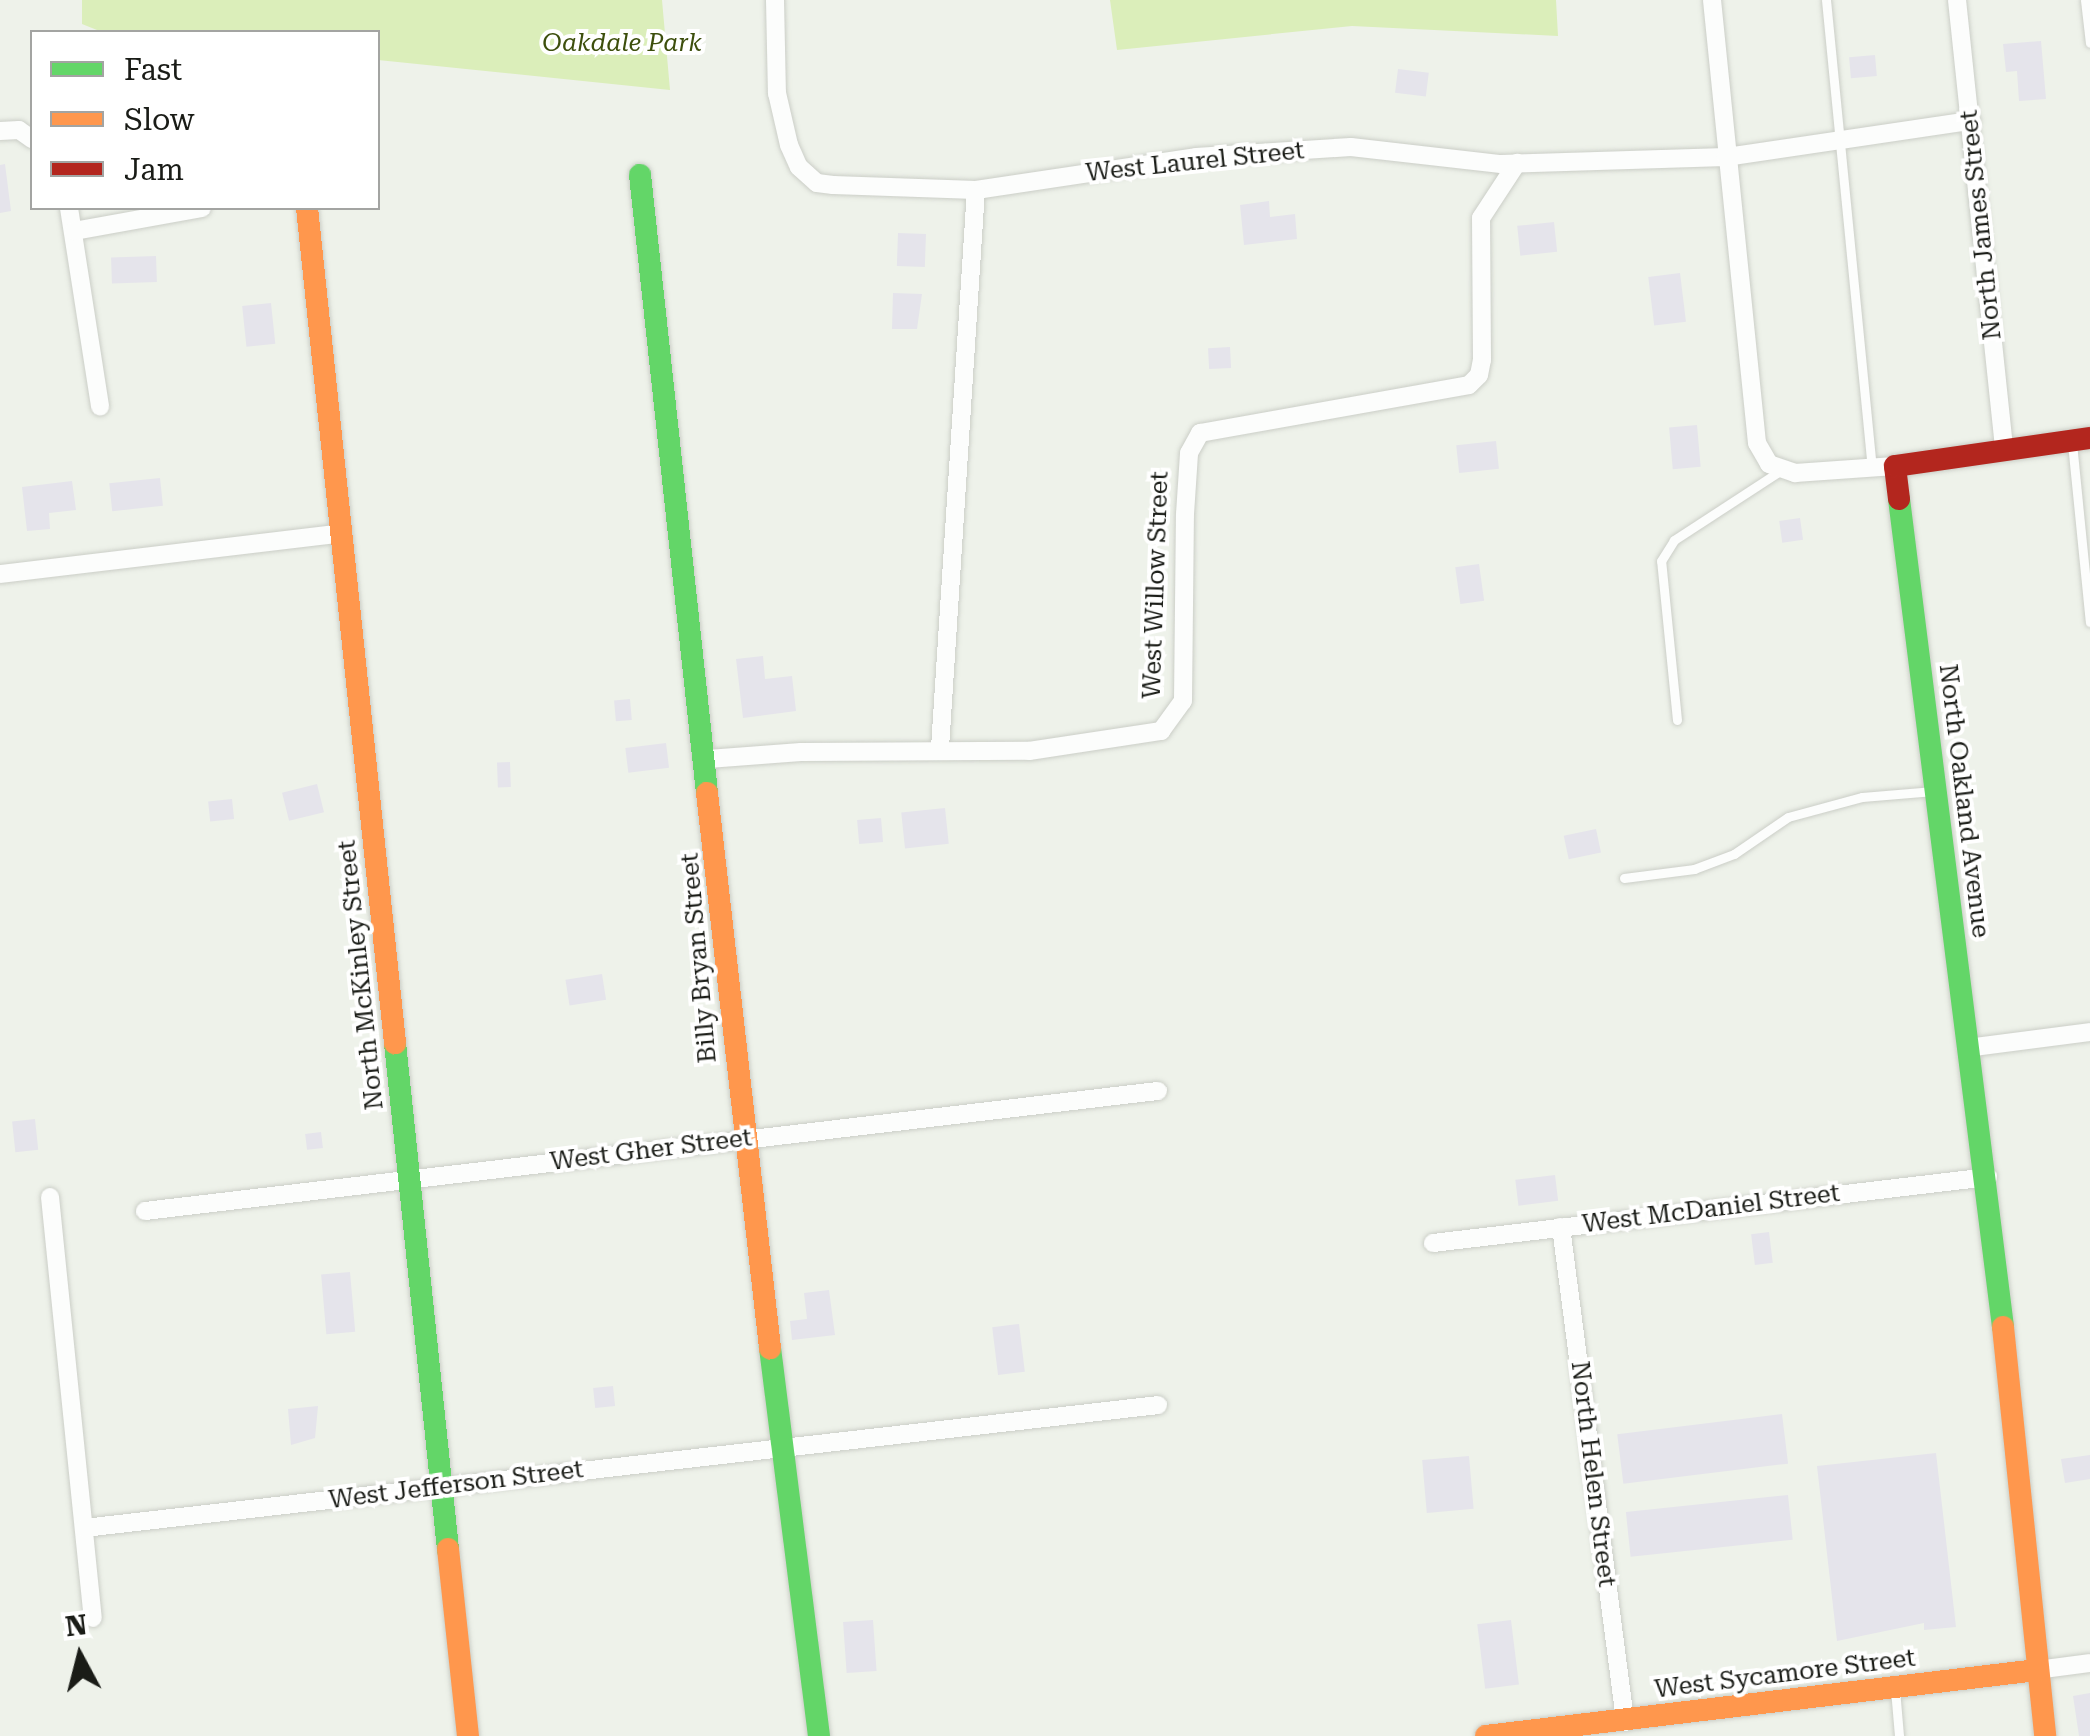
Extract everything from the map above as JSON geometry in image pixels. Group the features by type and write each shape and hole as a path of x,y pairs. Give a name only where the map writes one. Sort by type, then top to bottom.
{"street":[{"name":"West Laurel Street","path":"774,0 777,93 799,167 818,183 976,190 1196,157 1351,147 1517,163 1726,157 1970,121"},
{"path":"1712,0 1758,443 1781,470 1884,467 2081,439"},
{"name":"North James Street","path":"1958,0 2004,450"},
{"path":"0,131 19,130 30,138"},
{"name":"West Willow Street","path":"708,759 940,748 1029,751 1147,736 1176,719 1183,700 1190,453 1200,433 1469,385 1480,376 1481,218 1517,163"},
{"name":"Billy Bryan Street","path":"640,174 708,759 744,1138 819,1736"},
{"path":"940,748 976,190"},
{"path":"70,210 100,407"},
{"path":"74,231 191,210"},
{"name":"North McKinley Street","path":"307,210 468,1736"},
{"name":"North Oakland Avenue","path":"1884,467 1988,1177 2045,1736"},
{"path":"0,574 342,533"},
{"path":"1968,1048 2090,1032"},
{"name":"West Gher Street","path":"144,1211 1158,1091"},
{"name":"West McDaniel Street","path":"1433,1244 1988,1177"},
{"path":"50,1197 93,1618"},
{"name":"North Helen Street","path":"1561,1227 1626,1722"},
{"name":"West Jefferson Street","path":"84,1528 443,1488 782,1444 1158,1405"},
{"name":"West Sycamore Street","path":"1486,1736 2090,1664"}],"lane":[{"path":"1826,0 1837,140 1884,467"},
{"path":"2086,0 2090,43"},
{"path":"2081,439 2090,622"},
{"path":"1678,720 1661,560 1674,540 1781,470"},
{"path":"1624,878 1694,869 1734,854 1788,817 1862,797 1934,790"},
{"path":"1894,1688 1900,1736"}],"green space":[{"name":"Oakdale Park","path":"82,0 662,0 670,90 380,60 380,30 97,30 82,24"},
{"path":"1110,0 1556,0 1558,36 1352,26 1117,50"}],"building":[{"path":"2041,41 2046,99 2019,101 2017,71 2006,72 2003,44"},
{"path":"1875,55 1877,76 1851,78 1849,57"},
{"path":"1398,69 1429,73 1426,97 1395,93"},
{"path":"5,164 11,211 0,213 0,165"},
{"path":"1269,201 1270,217 1295,214 1297,239 1244,245 1240,205"},
{"path":"1554,222 1557,252 1520,256 1517,226"},
{"path":"898,233 926,234 925,267 897,266"},
{"path":"156,256 157,282 112,284 111,258"},
{"path":"1680,273 1686,322 1654,326 1648,277"},
{"path":"893,293 922,294 917,329 892,329"},
{"path":"271,303 275,344 246,347 242,306"},
{"path":"1230,347 1231,368 1209,369 1208,348"},
{"path":"1697,425 1701,467 1673,469 1669,427"},
{"path":"1496,441 1499,469 1459,473 1456,445"},
{"path":"160,478 163,506 112,511 109,483"},
{"path":"72,481 76,510 49,513 50,529 27,531 22,487"},
{"path":"1800,518 1803,540 1782,543 1779,521"},
{"path":"1479,564 1484,601 1460,604 1455,567"},
{"path":"763,656 765,679 792,676 796,711 743,718 736,659"},
{"path":"630,699 632,720 616,721 614,700"},
{"path":"666,743 669,768 628,773 625,748"},
{"path":"497,762 510,762 511,787 498,787"},
{"path":"317,784 324,812 289,821 282,793"},
{"path":"232,799 234,819 210,821 208,802"},
{"path":"945,808 949,844 905,848 901,813"},
{"path":"881,818 883,842 859,844 857,820"},
{"path":"1596,829 1601,852 1569,859 1564,836"},
{"path":"602,974 606,1000 570,1005 565,980"},
{"path":"35,1119 38,1150 15,1152 12,1121"},
{"path":"321,1132 323,1148 307,1150 305,1134"},
{"path":"1555,1175 1558,1201 1518,1206 1515,1180"},
{"path":"1769,1232 1773,1263 1755,1265 1751,1234"},
{"path":"350,1272 355,1332 326,1334 321,1275"},
{"path":"829,1290 835,1335 792,1340 790,1321 807,1319 804,1293"},
{"path":"1019,1324 1025,1372 998,1375 992,1327"},
{"path":"613,1386 615,1406 595,1408 593,1388"},
{"path":"318,1406 315,1438 291,1445 288,1409"},
{"path":"1782,1414 1788,1464 1623,1484 1617,1434"},
{"path":"1936,1453 1956,1627 1924,1630 1924,1623 1837,1641 1817,1466"},
{"path":"2090,1455 2090,1479 2065,1483 2061,1459"},
{"path":"1469,1456 1474,1509 1427,1513 1422,1460"},
{"path":"1788,1495 1793,1540 1631,1557 1626,1512"},
{"path":"873,1620 877,1671 847,1673 843,1622"},
{"path":"1511,1620 1519,1685 1485,1689 1477,1624"},
{"path":"2090,1693 2090,1736 2079,1736 2073,1696"}],"traffic: fast":[{"path":"640,175 707,793"},
{"path":"1899,499 2003,1327"},
{"path":"395,1043 448,1549"},
{"path":"770,1348 819,1736"}],"traffic: slow":[{"path":"307,210 395,1043"},
{"path":"707,793 770,1348"},
{"path":"2003,1327 2045,1736"},
{"path":"448,1549 468,1736"},
{"path":"1486,1736 2037,1670"}],"traffic: jam":[{"path":"1899,499 1895,466 2090,438"}]}
